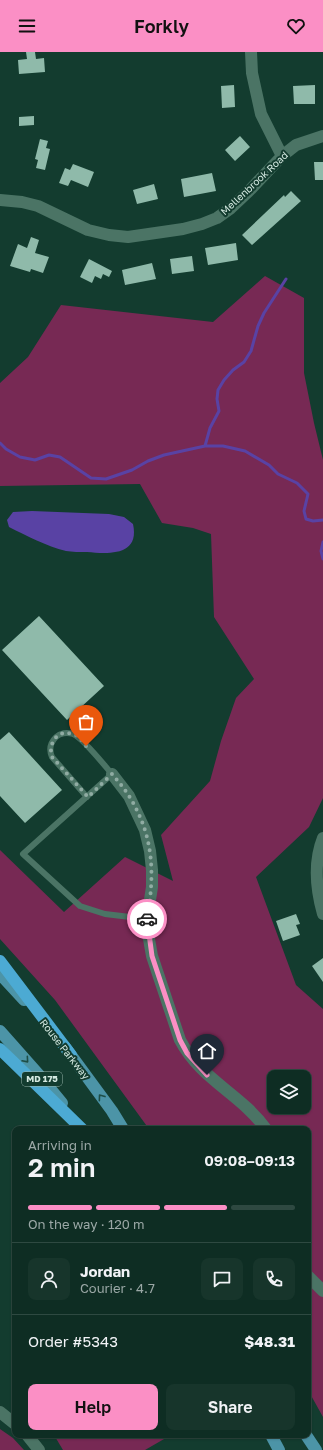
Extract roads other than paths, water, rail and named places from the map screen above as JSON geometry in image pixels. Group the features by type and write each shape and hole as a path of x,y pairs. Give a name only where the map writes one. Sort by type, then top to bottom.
{"highway":[{"path":"0,961 71,1055"},
{"path":"0,1049 79,1126"}],"main road":[{"name":"Rouse Parkway","path":"0,974 42,1019 71,1055 121,1126"},
{"name":"MD 175","path":"0,1031 39,1075 80,1126"},
{"path":"270,1438 275,1450"},
{"path":"271,1438 279,1450"},
{"path":"302,1438 309,1450"},
{"path":"308,1438 316,1450"}],"street":[{"path":"251,52 252,73 261,114 282,156"},
{"name":"Mellenbrook Road","path":"0,200 22,202 38,206 88,230 102,233 128,237 183,229 217,218 231,208 282,156 296,145 323,136"},
{"path":"112,774 129,796 145,830 150,851 152,870 152,887 147,919 152,956 180,1040 187,1053 207,1075 247,1108 264,1126"},
{"path":"323,838 316,879 318,898 323,914"},
{"path":"311,1279 323,1291"},
{"path":"0,1412 12,1421"},
{"path":"29,1438 39,1450"}],"lane":[{"path":"88,797 52,757 50,749 51,745 59,734 68,733 78,737 112,774 88,797 23,854 80,906 105,914 147,919"}],"waterway":[{"path":"205,446 210,428 219,411 217,399 218,390 224,380 233,370 244,362 251,351 258,326 264,313 286,279"},
{"path":"0,443 6,449 20,457 35,460 49,455 60,457 91,478 106,479 132,470 148,461 164,455 205,446 223,446 245,451 269,465 278,474 297,483 308,494 304,511 306,519 313,521 323,520"},
{"path":"323,542 321,551 323,559"}]}
